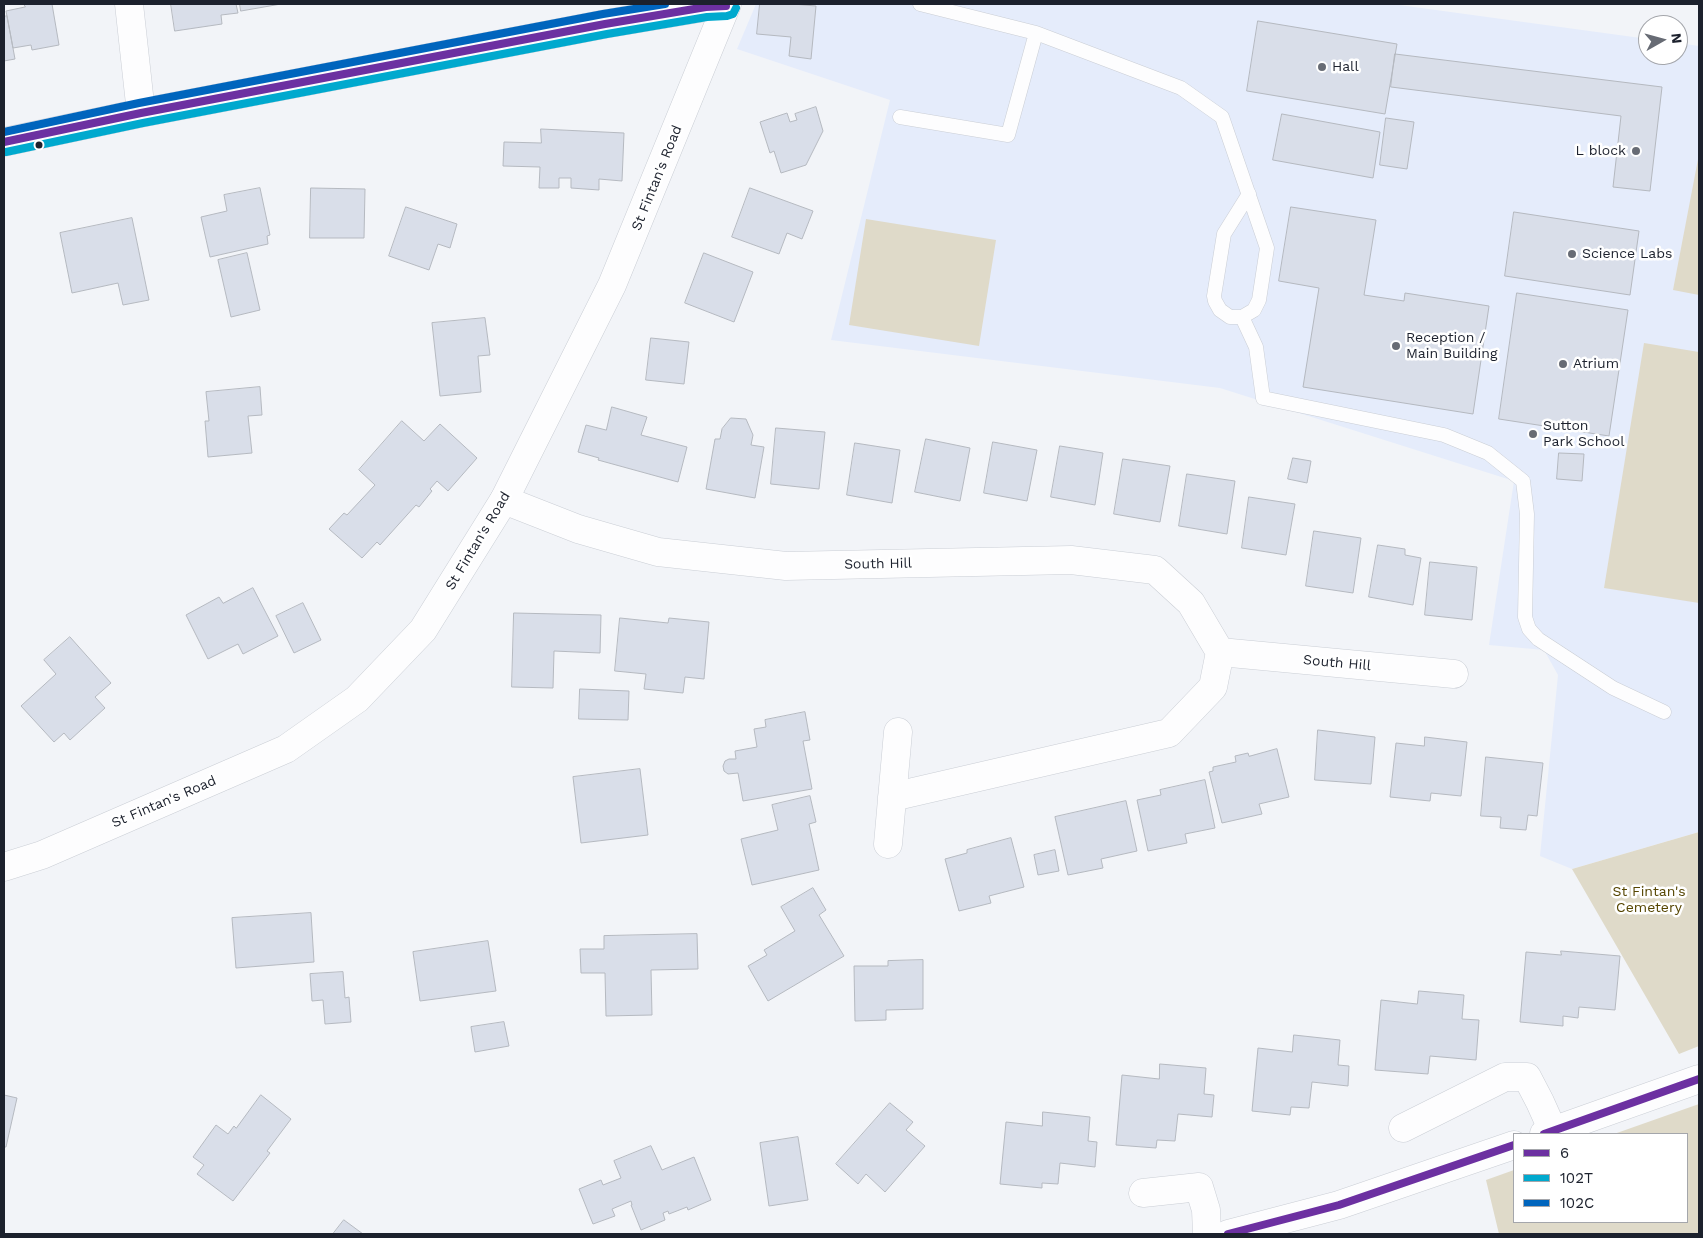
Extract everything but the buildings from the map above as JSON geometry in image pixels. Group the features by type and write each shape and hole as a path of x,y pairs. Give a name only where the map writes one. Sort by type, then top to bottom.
{"street":[{"path":"129,4 141,113"},
{"path":"4,142 141,113 605,24 726,5"},
{"name":"St Fintan's Road","path":"4,868 42,854 286,749 358,699 423,630 504,500 612,285 665,159 726,5"},
{"name":"South Hill","path":"504,500 578,529 658,552 786,566 1071,560 1155,570 1191,603 1220,652 1454,674"},
{"path":"892,797 1169,733 1213,687 1220,652"},
{"path":"888,844 898,732"},
{"path":"1403,1128 1505,1077 1527,1077 1540,1102 1549,1133 1699,1079"},
{"path":"1228,1234 1339,1205 1513,1144"},
{"path":"1143,1193 1199,1187 1206,1210 1207,1234"}],"lane":[{"path":"920,4 1036,33 1181,88 1222,117 1249,194 1266,248 1257,304 1254,310 1242,317 1236,318 1224,314 1217,306 1214,296 1224,234 1249,194"},
{"path":"900,117 1008,135 1036,33"},
{"path":"1242,317 1256,347 1263,398 1444,435 1488,453 1523,481 1526,514 1525,617 1529,629 1538,638 1613,688 1664,712"}],"shaded area":[{"name":"Sutton Park School","path":"756,4 1392,4 1638,38 1638,65 1688,65 1688,44 1699,46 1699,832 1572,869 1540,856 1558,675 1544,650 1489,645 1514,481 1220,388 831,340 890,100 737,49"}],"green space":[{"path":"1699,154 1699,295 1673,290"},
{"path":"866,219 996,240 979,346 849,325"},
{"path":"1644,343 1699,352 1699,603 1604,588"},
{"name":"St Fintan's Cemetery","path":"1699,832 1699,1046 1679,1054 1572,869"},
{"path":"1699,1104 1699,1234 1499,1234 1486,1180 1513,1170 1513,1223 1688,1223 1688,1133 1617,1133"}],"transit line":[{"name":"102C","path":"4,132 139,103 603,14 665,4"},
{"name":"6","path":"4,142 141,113 605,24 706,7 726,6"},
{"name":"102T","path":"6,152 143,123 607,34 707,17 727,16 733,14 736,8"},
{"name":"6","path":"1547,1133 1699,1079"},
{"name":"6","path":"1228,1234 1339,1205 1513,1145"}],"place":[{"name":"Hall","path":"1322,67"},
{"name":"L block","path":"1636,151"},
{"name":"Science Labs","path":"1572,254"},
{"name":"Reception / Main Building","path":"1396,346"},
{"name":"Atrium","path":"1563,364"},
{"name":"Sutton Park School","path":"1533,434"}]}
